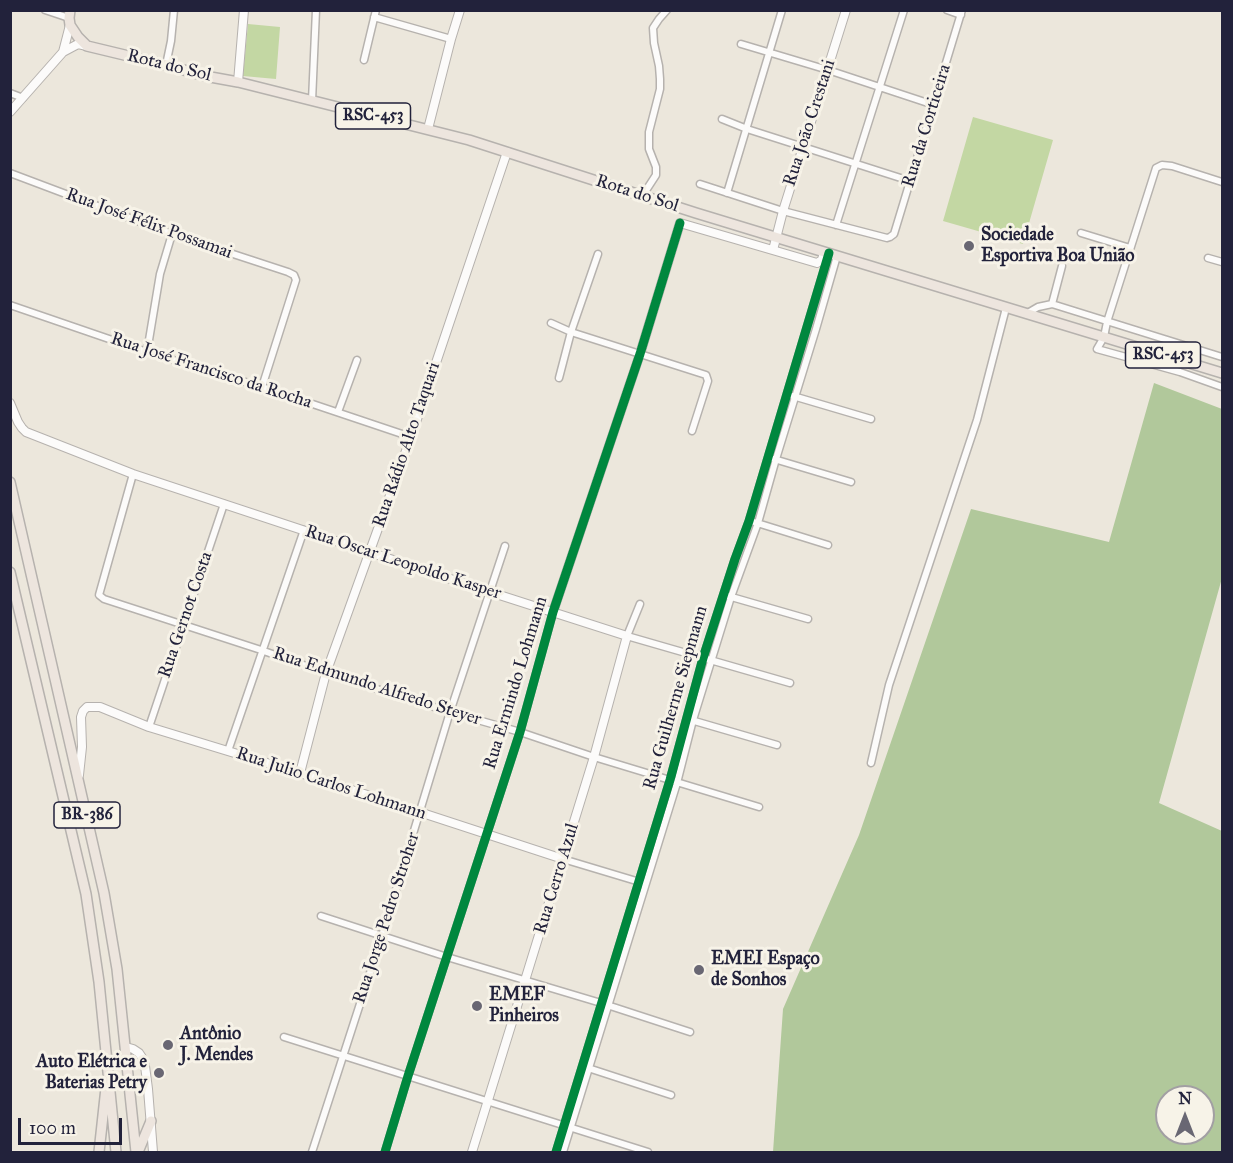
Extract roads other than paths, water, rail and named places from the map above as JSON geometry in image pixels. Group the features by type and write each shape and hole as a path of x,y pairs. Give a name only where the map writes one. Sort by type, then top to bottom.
{"highway":[{"path":"70,18 74,33 87,46"},
{"name":"Rota do Sol","path":"87,46 428,129 1222,373"},
{"name":"BR-386","path":"10,482 104,892 112,936 137,1152"},
{"name":"BR-386","path":"10,572 86,894 96,960 116,1152"},
{"path":"99,1152 108,1067"},
{"path":"137,1152 151,1121"}],"street":[{"path":"45,10 70,18 63,52"},
{"path":"166,65 174,10"},
{"path":"238,82 244,10"},
{"path":"312,101 316,10"},
{"path":"428,129 460,10"},
{"path":"643,195 656,176 649,140 660,89 653,28 667,10"},
{"path":"727,193 782,10"},
{"name":"Rua João Crestani","path":"773,250 802,147 846,10"},
{"path":"700,184 783,212 836,225 904,10"},
{"path":"947,10 962,13"},
{"name":"Rua da Corticeira","path":"836,225 887,238 894,234 962,13"},
{"path":"364,60 375,14 451,39"},
{"path":"10,112 63,52 78,44 87,46"},
{"path":"741,44 934,105"},
{"path":"10,93 23,98"},
{"path":"722,119 910,181"},
{"name":"Rua Rádio Alto Taquari","path":"300,772 326,673 411,437 507,152"},
{"path":"1222,182 1172,166 1162,165 1156,168 1107,321 1104,338 1098,349 1180,372 1222,387"},
{"name":"Rua José Félix Possamai","path":"10,173 172,234 294,275 296,280 262,387"},
{"path":"673,205 680,223 834,266"},
{"name":"Rua Ermindo Lohmann","path":"385,1152 520,732 554,612 640,354 680,223"},
{"path":"1082,233 1130,248"},
{"path":"147,352 160,274 172,234"},
{"path":"823,263 822,260 830,253"},
{"name":"Rua Guilherme Siepmann","path":"585,1068 608,1006 689,719 758,523 834,266 830,253"},
{"path":"559,378 571,332 598,254"},
{"path":"1208,258 1222,262"},
{"name":"Rua Guilherme Siepmann","path":"556,1152 567,1127 585,1068 601,1003 678,783 702,658 749,521 823,263"},
{"path":"1052,304 1062,266"},
{"path":"1026,314 1038,307 1052,304 1222,357"},
{"name":"Rua José Francisco da Rocha","path":"10,305 147,352 262,387 411,437"},
{"path":"871,763 889,685 977,420 1006,308"},
{"path":"552,323 571,332 705,375 708,381 692,431"},
{"path":"338,412 357,360"},
{"path":"787,394 871,419"},
{"name":"Rua Oscar Leopoldo Kasper","path":"10,403 22,428 32,435 133,474 627,636 790,683"},
{"path":"768,457 850,482"},
{"name":"Rua Edmundo Alfredo Steyer","path":"133,474 99,595 104,599 326,673 759,807"},
{"name":"Rua Gernot Costa","path":"148,727 224,504"},
{"path":"749,521 828,545"},
{"path":"228,751 304,530"},
{"name":"Rua Jorge Pedro Stroher","path":"312,1152 382,936 450,712 505,546"},
{"path":"735,559 744,562"},
{"path":"723,595 808,620"},
{"name":"Rua Cerro Azul","path":"472,1152 594,757 627,636 639,604"},
{"name":"Rua Julio Carlos Lohmann","path":"79,779 82,711 87,707 100,707 148,727 300,772 486,835 643,883"},
{"path":"689,719 777,745"},
{"path":"321,916 690,1032"},
{"path":"284,1037 648,1152"},
{"path":"126,1047 139,1053 145,1066 153,1152"},
{"path":"585,1068 671,1095"},
{"name":"Rua Guilherme Siepmann","path":"563,1152 567,1127"}],"place":[{"name":"Sociedade Esportiva Boa União","path":"969,246"},
{"name":"EMEI Espaço de Sonhos","path":"699,970"},
{"name":"EMEF Pinheiros","path":"477,1006"},
{"name":"Antônio J. Mendes","path":"168,1045"},
{"name":"Auto Elétrica e Baterias Petry","path":"159,1073"}]}
